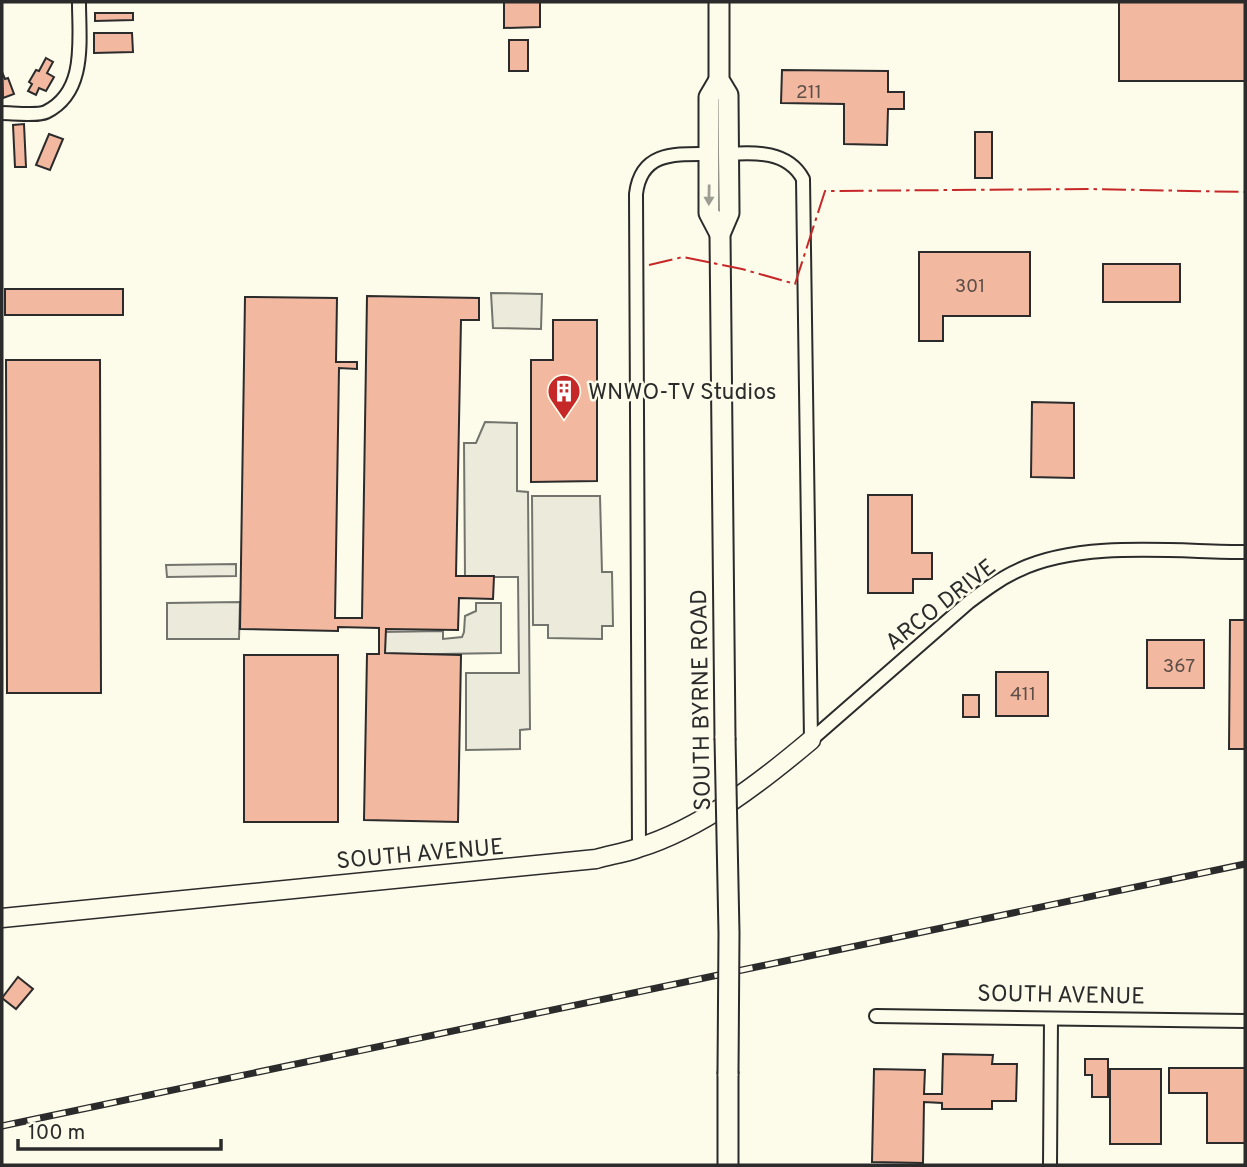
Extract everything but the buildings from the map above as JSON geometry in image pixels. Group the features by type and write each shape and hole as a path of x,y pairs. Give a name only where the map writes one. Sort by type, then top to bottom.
{"main road":[{"name":"SOUTH BYRNE ROAD","path":"719,2 719,80 709,97 719,154 709,214 720,234 729,933 728,1165"}],"street":[{"path":"6,113 45,113 67,94 79,68 79,2"},
{"path":"639,848 636,194 640,176 654,161 678,155 754,153 774,156 789,163 803,179 811,740"},
{"name":"ARCO DRIVE","path":"811,740 969,602 1021,569 1064,555 1096,551 1245,552"},
{"name":"SOUTH AVENUE","path":"2,918 596,859 639,848 707,816 750,789 811,740"},
{"name":"SOUTH AVENUE","path":"876,1016 1245,1021"},
{"path":"1050,1165 1051,1019"}],"shaded area":[{"path":"491,293 542,294 541,329 493,328"},
{"path":"485,422 517,423 517,491 528,492 530,729 520,730 520,749 466,750 466,673 519,673 518,577 465,577 464,443 476,443"},
{"path":"532,496 600,496 602,572 612,572 613,626 602,626 602,639 548,638 548,625 533,625"},
{"path":"236,564 236,576 167,577 166,565"},
{"path":"240,602 239,639 167,639 167,603"},
{"path":"476,603 501,603 501,653 380,655 381,632 443,631 443,639 462,637 465,616 476,611"}],"railway":[{"path":"2,1126 1245,864"}],"power":[{"path":"649,265 683,257 742,269 795,284 825,191 1090,189 1245,192"}],"place":[{"name":"WNWO-TV Studios","path":"564,421"}]}
